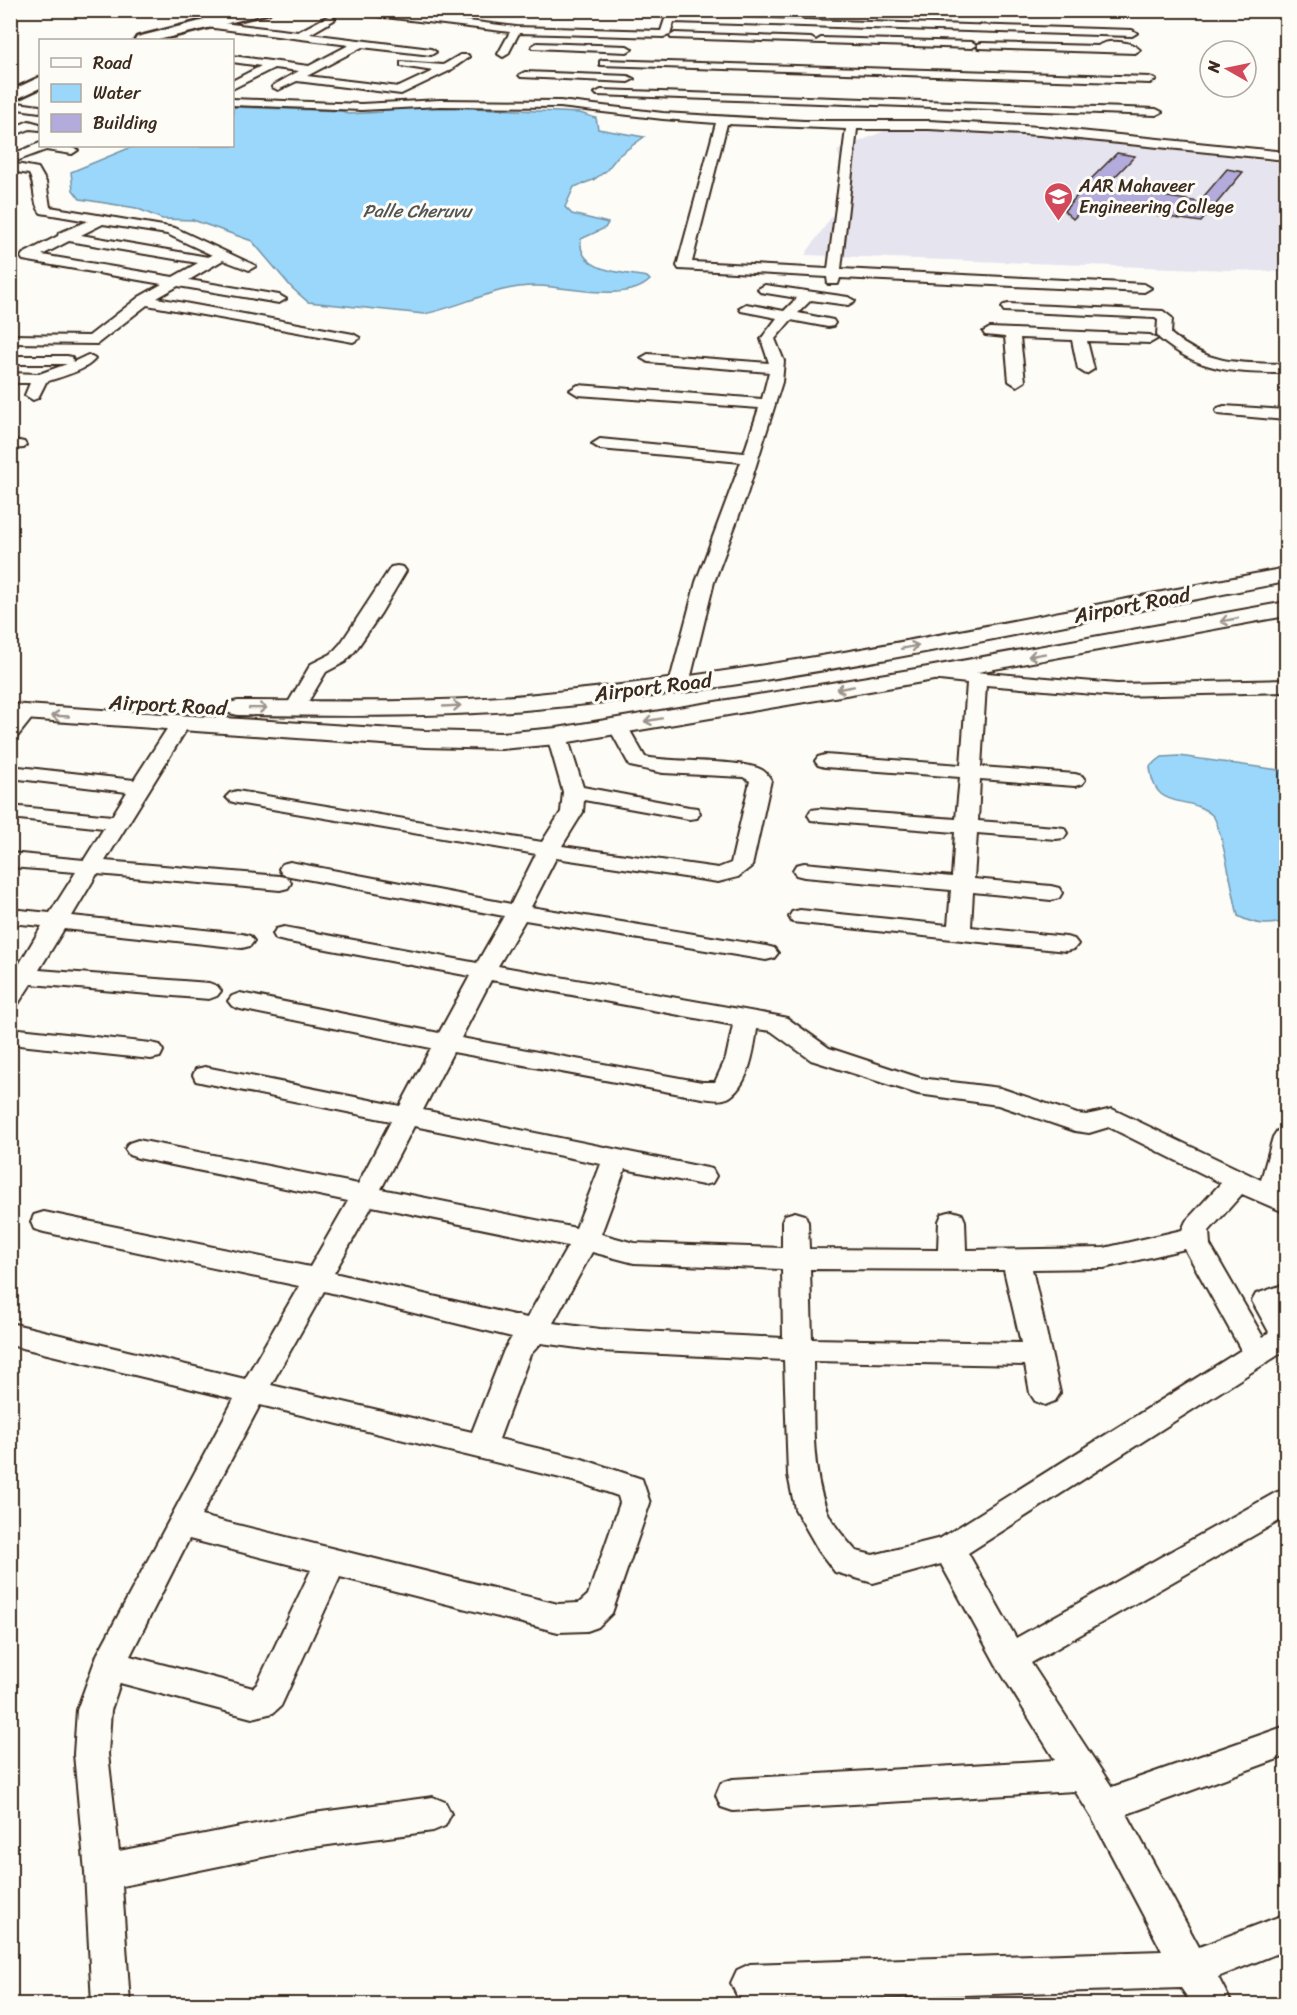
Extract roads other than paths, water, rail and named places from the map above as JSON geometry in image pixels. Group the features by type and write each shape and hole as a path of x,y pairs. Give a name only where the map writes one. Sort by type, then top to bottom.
{"highway":[{"path":"146,39 246,10"},
{"path":"131,39 264,10"},
{"path":"10,97 39,82"},
{"path":"10,105 39,90"}],"main road":[{"name":"Airport Road","path":"16,707 366,710 534,702 796,668 1287,575"},
{"name":"Airport Road","path":"16,707 182,722 425,739 501,741 557,736 928,674 1287,609"}],"street":[{"path":"178,10 194,13 208,22 298,36 431,52 352,97"},
{"path":"352,10 516,30 667,38 815,39 1135,50 1128,47 977,44"},
{"path":"755,10 813,12 815,39 805,100"},
{"path":"975,15 978,124"},
{"path":"779,116 699,113 644,103 667,38 667,17 813,24 1132,33"},
{"path":"298,36 330,18"},
{"path":"426,32 442,22"},
{"path":"320,24 341,26"},
{"path":"503,54 516,30"},
{"path":"260,41 276,33"},
{"path":"278,87 375,36"},
{"path":"537,46 639,50"},
{"path":"316,53 358,58"},
{"path":"236,55 312,70"},
{"path":"406,90 464,57"},
{"path":"389,62 399,70 445,69"},
{"path":"589,62 1150,80"},
{"path":"234,85 273,64"},
{"path":"1088,79 1106,70 1133,69"},
{"path":"525,75 640,79"},
{"path":"296,78 436,93"},
{"path":"313,94 332,82"},
{"path":"587,93 1156,112"},
{"path":"234,102 361,107 440,103 547,104 677,117 804,125 978,124 1287,156"},
{"path":"10,105 39,109"},
{"path":"826,118 1125,127"},
{"path":"722,122 684,266 834,278 1144,288"},
{"path":"10,134 29,125 39,127"},
{"path":"834,278 853,134 852,125"},
{"path":"10,160 42,147"},
{"path":"51,147 72,150"},
{"path":"10,150 30,152"},
{"path":"10,167 34,171 40,182 43,208 51,212 170,231 249,266"},
{"path":"19,259 100,220"},
{"path":"44,232 209,261"},
{"path":"10,339 92,341 144,300 223,254"},
{"path":"19,259 174,281 279,299"},
{"path":"1141,270 1153,356"},
{"path":"765,289 848,301"},
{"path":"679,684 705,582 739,494 768,404 776,360 771,353 768,339 808,295"},
{"path":"144,300 353,338"},
{"path":"746,308 828,322"},
{"path":"1009,308 1164,316 1164,336 1175,346 1201,361 1224,366 1287,369"},
{"path":"990,332 1150,339"},
{"path":"1012,333 1017,381"},
{"path":"1079,336 1086,369"},
{"path":"648,358 776,368"},
{"path":"12,381 40,380 77,366 88,359"},
{"path":"10,360 67,360"},
{"path":"33,395 40,380"},
{"path":"578,390 768,404"},
{"path":"1224,411 1287,415"},
{"path":"600,444 750,458"},
{"path":"295,708 318,668 338,658 348,647 397,571"},
{"name":"Airport Road","path":"928,674 1117,690 1287,686"},
{"path":"959,933 978,678"},
{"path":"10,733 16,707"},
{"path":"10,999 18,976 92,867 139,787 182,722"},
{"path":"237,797 548,850 718,875 741,866 761,780 755,774 742,771 663,767 637,762 618,726"},
{"path":"111,2004 104,1872 91,1754 94,1710 110,1665 181,1524 253,1391 365,1195 484,971 518,912 548,850 572,812 574,792 557,736"},
{"path":"825,760 1075,780"},
{"path":"19,773 139,787"},
{"path":"574,792 689,813"},
{"path":"10,812 117,823"},
{"path":"819,815 1056,833"},
{"path":"10,861 285,876 765,952"},
{"path":"804,870 1051,893"},
{"path":"10,916 242,941"},
{"path":"800,917 1066,944"},
{"path":"284,934 746,1020 778,1024 820,1054 918,1086 1000,1097 1042,1113 1075,1122 1089,1124 1101,1119 1112,1118 1278,1200 1287,1137"},
{"path":"18,976 209,991"},
{"path":"240,1001 447,1043 702,1090 721,1091 729,1084 746,1020"},
{"path":"10,1036 151,1052"},
{"path":"205,1075 704,1176"},
{"path":"138,1149 585,1240 634,1253 662,1256 952,1260 1104,1258 1194,1237"},
{"path":"481,1447 518,1350 534,1331 585,1240 616,1158"},
{"path":"1238,1181 1196,1228 1194,1237 1196,1245 1258,1354"},
{"path":"952,1221 952,1260"},
{"path":"44,1222 316,1279 534,1331 600,1340 798,1350 1038,1354"},
{"path":"795,1222 803,1475 810,1509 830,1542 846,1562 873,1569 949,1550 1258,1354 1284,1323"},
{"path":"1016,1260 1045,1393"},
{"path":"10,1334 582,1471 631,1488 635,1503 601,1603 587,1617 558,1618 181,1524"},
{"path":"1010,1658 1287,1502"},
{"path":"949,1550 1010,1658 1104,1806 1191,1969 1213,2004"},
{"path":"110,1665 252,1703 261,1702 269,1695 331,1562"},
{"path":"1104,1806 1287,1741"},
{"path":"733,1795 1083,1774"},
{"path":"104,1872 306,1831 433,1814"},
{"path":"750,1983 1191,1969 1287,1932"}],"water":[{"name":"Palle Cheruvu","path":"430,106 580,113 596,118 598,129 644,137 618,156 606,171 593,180 574,187 565,207 572,214 608,223 605,228 581,239 582,250 586,258 603,269 647,277 650,280 640,287 613,292 524,286 495,292 424,314 308,302 292,288 252,241 193,220 162,219 136,208 80,199 73,190 71,172 132,147 234,147 234,107 343,111 347,114 382,112 382,110"},
{"path":"1179,756 1286,771 1286,921 1262,924 1238,916 1223,847 1213,816 1194,805 1165,797 1158,791 1153,781 1150,766 1162,757"}],"place":[{"name":"AAR Mahaveer Engineering College","path":"1058,222"}]}
